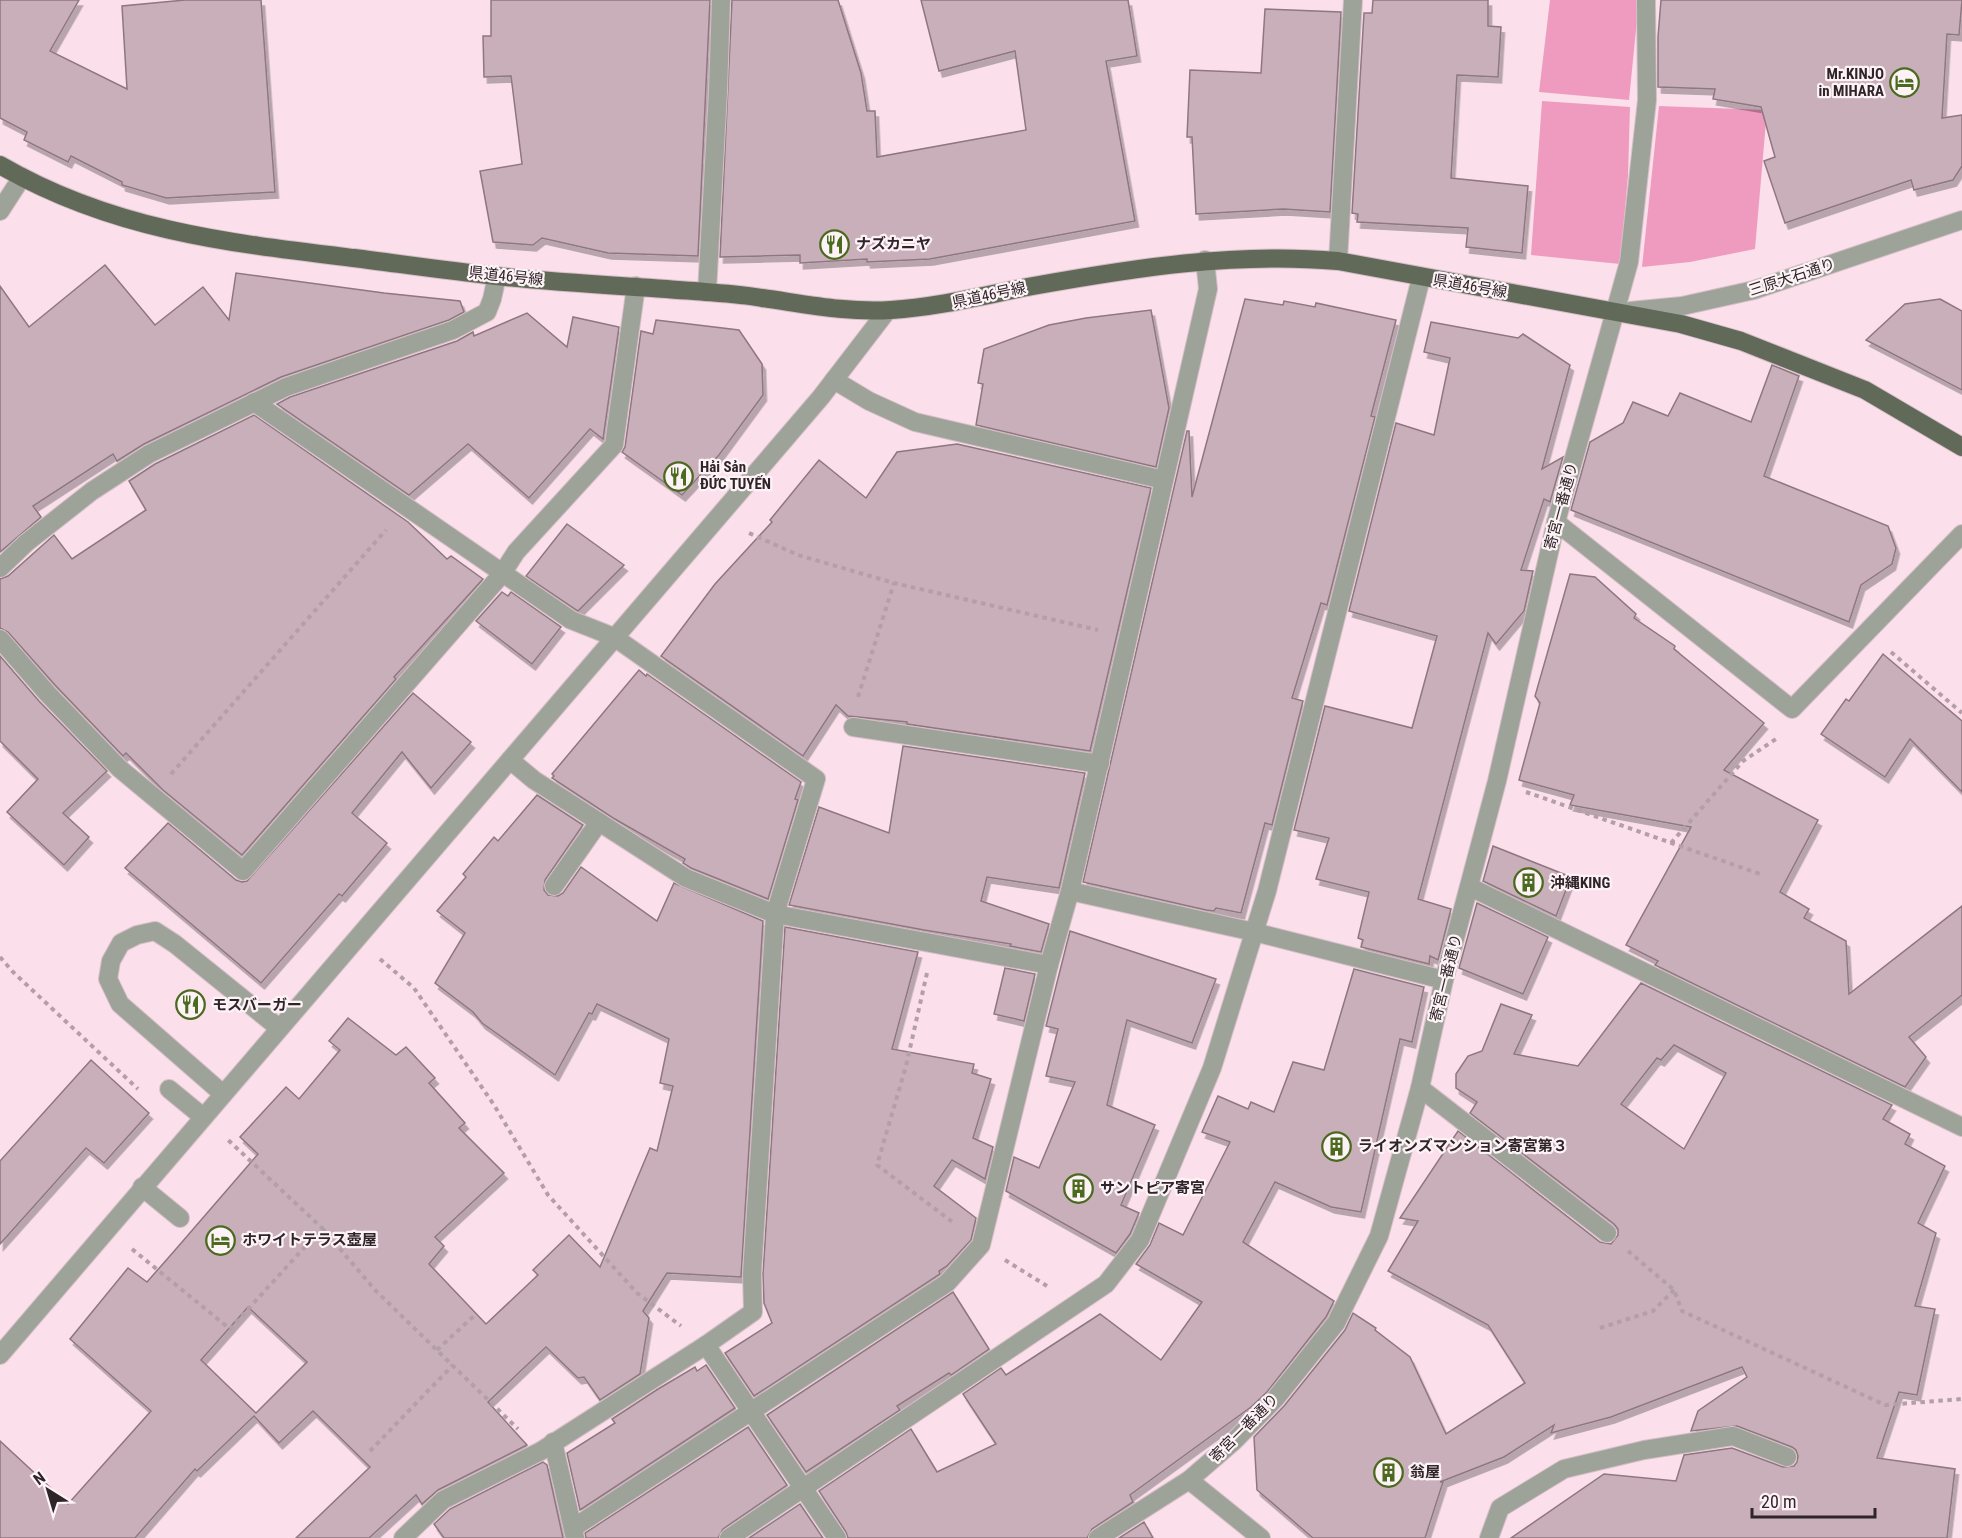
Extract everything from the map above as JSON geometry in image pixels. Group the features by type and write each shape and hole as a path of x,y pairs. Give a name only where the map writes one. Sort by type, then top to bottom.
{"main road":[{"name":"県道46号線","path":"0,165 72,200 125,220 236,244 497,276 759,297 848,310 887,311 938,306 1076,279 1205,260 1295,257 1338,261 1616,312 1691,327 1741,341 1865,390 1962,447"}],"street":[{"path":"707,292 721,0"},
{"path":"1338,261 1353,0"},
{"name":"寄宮一番通り","path":"1098,1538 1189,1480 1234,1441 1275,1399 1336,1323 1378,1236 1420,1088 1444,980 1497,781 1556,522 1629,261 1647,100 1646,0"},
{"path":"0,211 22,177"},
{"name":"三原大石通り","path":"1616,312 1682,306 1754,290 1962,220"},
{"path":"547,1447 574,1533 751,1412 947,1283 981,1245 1100,764 1208,289 1205,260"},
{"path":"0,568 26,543 92,491 149,454 286,387 453,330 487,312 497,276"},
{"path":"729,1538 1106,1284 1140,1240 1212,1068 1270,879 1421,278"},
{"path":"0,639 47,693 119,768 243,871 502,574 516,552 615,444 636,286"},
{"path":"0,1355 834,380 887,311"},
{"path":"834,380 869,401 915,422 1164,480"},
{"path":"254,402 571,621 614,637 816,779 775,914 752,1274 753,1312 706,1345 547,1447 443,1500 403,1538"},
{"path":"1556,522 1792,709 1962,534"},
{"path":"853,727 1100,764"},
{"path":"510,760 534,780 686,878 775,914 1049,965"},
{"path":"554,886 599,822"},
{"path":"1470,887 1962,1128"},
{"path":"1070,891 1254,932 1444,980"},
{"path":"223,1094 120,1004 108,980 111,961 121,943 137,935 155,932 175,944 279,1029"},
{"path":"1420,1088 1607,1233"},
{"path":"169,1089 203,1117"},
{"path":"142,1187 180,1218"},
{"path":"706,1345 837,1538"},
{"path":"1489,1538 1500,1508 1564,1469 1644,1450 1733,1436 1787,1457"},
{"path":"1189,1480 1261,1538"}],"path":[{"path":"152,795 406,508"},
{"path":"749,532 798,555 894,583 1128,636"},
{"path":"853,727 858,713 856,706 894,583"},
{"path":"1867,632 1962,713"},
{"path":"1671,843 1743,761 1788,731 1792,709"},
{"path":"1497,781 1760,874"},
{"path":"356,940 414,988 494,1105 548,1195 637,1293 706,1345"},
{"path":"933,943 906,1066 878,1165 981,1245 1075,1304"},
{"path":"0,957 13,972 146,1097"},
{"path":"203,1117 322,1228 376,1291 437,1350 547,1447"},
{"path":"107,1228 230,1329 322,1228"},
{"path":"1607,1233 1674,1290 1682,1311 1885,1405 1962,1399"},
{"path":"1600,1328 1653,1311 1674,1290"},
{"path":"437,1350 476,1314"},
{"path":"370,1451 453,1365"}],"shaded area":[{"path":"1550,0 1636,0 1638,10 1629,100 1539,92"},
{"path":"1542,101 1630,107 1628,176 1620,264 1531,255"},
{"path":"1659,106 1767,110 1755,249 1690,262 1642,267"}],"building":[{"path":"0,0 79,0 50,51 127,89 122,6 185,0 261,0 275,192 166,198 122,185 122,182 71,156 68,162 24,140 27,132 0,118"},
{"path":"491,0 710,0 698,256 608,253 542,238 533,245 493,242 480,171 522,164 511,76 484,77 483,36 491,36"},
{"path":"732,0 838,0 861,73 867,111 875,111 877,157 1026,130 1015,51 939,71 921,0 1128,0 1137,56 1106,61 1135,221 930,259 867,262 867,259 800,263 800,255 720,257"},
{"path":"1373,0 1488,0 1488,26 1501,27 1498,77 1457,75 1451,178 1528,186 1522,253 1466,247 1468,228 1357,222 1358,214 1352,213 1364,13 1372,13"},
{"path":"1661,0 1962,0 1959,35 1947,34 1942,118 1962,115 1962,166 1953,180 1914,190 1911,180 1785,223 1764,161 1775,157 1761,107 1713,99 1715,89 1658,87"},
{"path":"1265,9 1341,12 1330,212 1283,209 1196,214 1192,137 1187,137 1190,70 1261,73"},
{"path":"105,265 155,325 203,287 229,320 236,273 460,301 464,312 449,320 281,377 144,444 117,461 113,454 33,506 41,517 0,552 0,286 29,327"},
{"path":"1245,299 1283,305 1284,301 1315,307 1316,303 1396,320 1371,416 1375,417 1327,605 1321,603 1292,698 1303,701 1272,825 1265,823 1241,913 1216,908 1214,911 1206,910 1083,882 1187,431 1189,431 1192,497"},
{"path":"1940,299 1962,311 1962,390 1866,340 1905,304"},
{"path":"1151,310 1169,408 1156,467 976,425 983,384 978,383 984,349 1049,325"},
{"path":"527,313 567,347 573,317 619,327 603,439 590,429 529,498 468,444 409,495 277,404 290,397 457,341 473,332 474,336"},
{"path":"656,320 739,330 762,364 763,395 719,455 682,495 622,452 625,447 641,331 653,334"},
{"path":"1431,322 1518,338 1523,334 1570,365 1542,469 1563,457 1550,502 1544,499 1521,570 1533,571 1524,611 1496,644 1488,633 1418,899 1451,909 1438,960 1430,956 1429,964 1361,947 1363,940 1358,938 1369,892 1316,879 1329,838 1294,830 1325,706 1412,728 1437,636 1349,611 1396,423 1434,435 1450,358 1424,352"},
{"path":"1772,365 1799,376 1764,476 1888,526 1896,548 1892,564 1861,585 1849,622 1571,510 1590,442 1623,423 1633,402 1668,416 1680,393 1751,422"},
{"path":"254,415 408,522 447,559 451,556 483,579 394,677 396,679 242,855 163,790 126,753 123,756 8,632 0,628 0,579 8,576 54,535 72,559 146,510 129,481 155,464"},
{"path":"957,444 1151,488 1090,751 907,724 907,722 848,716 836,705 803,756 661,656 715,584 772,522 770,520 819,460 866,498 897,452"},
{"path":"567,524 624,565 578,611 526,576"},
{"path":"1570,574 1595,577 1636,614 1634,618 1675,646 1674,649 1764,723 1724,770 1818,820 1780,892 1809,909 1804,918 1846,941 1849,994 1962,906 1962,995 1909,1037 1926,1057 1905,1087 1655,965 1658,961 1626,945 1691,827 1570,805 1574,795 1519,780 1540,703 1535,696"},
{"path":"502,592 508,596 511,592 561,627 532,664 476,621"},
{"path":"1883,654 1962,721 1962,792 1910,739 1885,777 1821,734 1846,699 1849,701"},
{"path":"0,656 39,701 107,771 63,813 89,837 64,865 7,812 38,779 0,741"},
{"path":"639,670 801,782 795,799 798,800 768,899 691,868 683,863 685,859 613,818 552,778 554,776 552,774"},
{"path":"413,693 471,742 431,788 402,752 352,813 387,843 342,896 339,894 261,983 125,868 168,823 236,880 247,881"},
{"path":"903,746 1085,773 1059,888 987,877 981,901 1049,924 1041,952 1010,946 1011,944 789,905 819,807 889,833"},
{"path":"537,795 583,825 545,880 544,890 548,895 558,896 563,893 581,867 657,921 674,883 763,921 741,1277 667,1273 643,1311 649,1318 640,1374 600,1400 584,1377 578,1378 546,1347 488,1402 527,1445 438,1490 422,1504 416,1495 369,1538 296,1538 370,1467 313,1411 279,1443 254,1416 197,1471 195,1469 135,1538 0,1538 0,1441 68,1504 151,1411 70,1339 128,1268 147,1282 176,1249 258,1154 240,1137 286,1087 299,1099 340,1050 329,1041 348,1018 396,1055 406,1047 435,1078 429,1083 465,1123 459,1128 504,1173 435,1237 444,1246 429,1264 486,1324 538,1275 533,1270 569,1235 600,1267 650,1148 657,1151 673,1086 660,1083 669,1039 597,1004 592,1014 589,1013 555,1075 482,1023 473,1012 435,983 465,933 437,911 466,877 463,874 494,837 498,841","holes":["248,1307 307,1362 256,1413 201,1360"]},
{"name":"沖縄KING","path":"1493,846 1571,877 1556,916 1483,881"},
{"path":"1477,903 1548,937 1523,994 1459,968"},
{"path":"785,927 918,952 892,1049 974,1064 972,1073 991,1079 973,1138 993,1147 985,1179 952,1160 934,1186 976,1218 971,1240 947,1266 939,1271 940,1274 754,1396 725,1353 772,1323 764,1303 763,1274"},
{"path":"1070,931 1216,979 1192,1043 1127,1020 1107,1105 1155,1125 1121,1205 1139,1213 1130,1234 1116,1253 1006,1191 1014,1157 1039,1168 1075,1082 1046,1076 1058,1029 1046,1026"},
{"path":"1005,968 1035,974 1024,1021 994,1014"},
{"path":"1354,969 1424,987 1412,1042 1400,1039 1361,1212 1331,1207 1275,1182 1243,1242 1334,1301 1326,1317 1267,1392 1251,1407 1130,1495 1133,1502 1092,1529 1087,1538 848,1538 819,1491 911,1429 937,1472 996,1444 963,1394 1001,1368 1006,1375 1100,1314 1161,1360 1202,1302 1136,1264 1150,1245 1159,1223 1183,1235 1230,1142 1202,1132 1218,1096 1248,1109 1251,1102 1274,1112 1293,1062 1324,1070"},
{"path":"1641,983 1892,1105 1883,1119 1910,1134 1905,1144 1945,1166 1918,1223 1936,1233 1915,1306 1935,1309 1917,1395 1899,1392 1877,1458 1955,1469 1947,1538 1511,1538 1604,1474 1676,1481 1684,1455 1732,1448 1783,1467 1794,1466 1798,1456 1792,1447 1737,1426 1691,1431 1698,1411 1747,1377 1742,1367 1611,1417 1551,1433 1554,1425 1504,1457 1440,1482 1443,1482 1425,1538 1313,1538 1257,1490 1254,1437 1284,1406 1345,1330 1353,1313 1376,1328 1375,1330 1410,1357 1446,1434 1525,1383 1488,1325 1388,1271 1418,1221 1400,1218 1458,1131 1600,1242 1611,1244 1618,1235 1618,1229 1614,1224 1470,1113 1477,1102 1456,1088 1456,1074 1468,1056 1482,1051 1501,1004 1532,1015 1514,1054 1578,1066","holes":["1674,1045 1726,1073 1684,1149 1621,1104 1657,1058 1661,1060"]},
{"path":"91,1060 149,1113 104,1163 86,1148 0,1244 0,1161"},
{"path":"953,1292 989,1349 951,1375 949,1373 897,1406 900,1410 806,1472 767,1415"},
{"path":"706,1365 735,1408 580,1510 567,1453 615,1423 612,1419 658,1389 695,1367 697,1371"},
{"path":"748,1427 787,1485 723,1529 718,1538 586,1538 585,1533"},
{"path":"543,1462 547,1465 563,1538 444,1538 434,1524 450,1509"},
{"path":"800,1504 823,1538 749,1538"},
{"path":"1144,1522 1153,1538 1119,1538"}],"place":[{"name":"Mr.KINJO in MIHARA","path":"1905,83"},
{"name":"ナズカニヤ","path":"835,244"},
{"name":"Hải Sản ĐỨC TUYẾN","path":"679,476"},
{"name":"沖縄KING","path":"1529,883"},
{"name":"モスバーガー","path":"191,1005"},
{"name":"ライオンズマンション寄宮第３","path":"1337,1146"},
{"name":"サントピア寄宮","path":"1079,1188"},
{"name":"ホワイトテラス壺屋","path":"221,1240"},
{"name":"翁屋","path":"1389,1472"}]}
